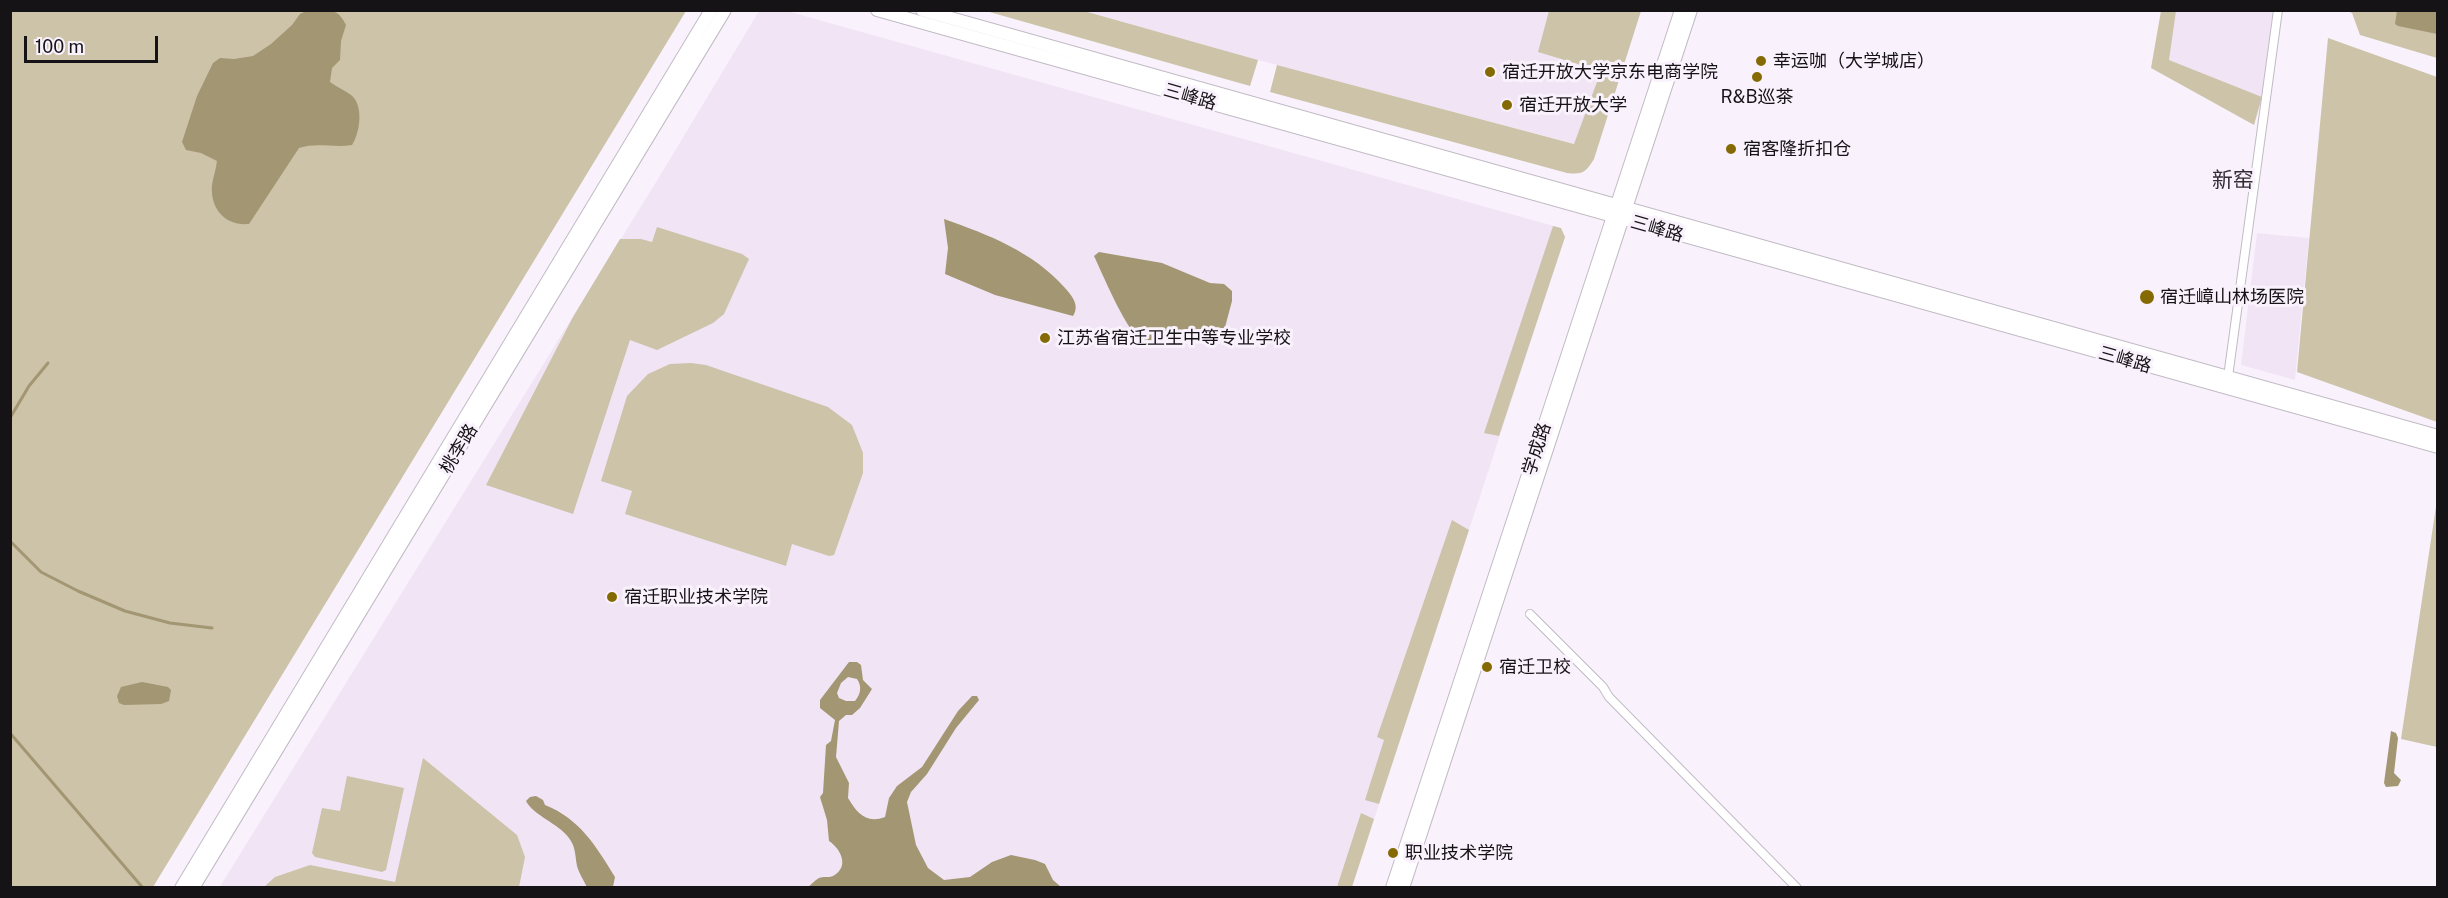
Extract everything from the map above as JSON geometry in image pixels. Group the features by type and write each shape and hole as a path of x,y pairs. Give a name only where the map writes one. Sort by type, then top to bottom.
{"main road":[{"name":"桃李路","path":"181,888 711,10"},
{"name":"桃李路","path":"193,888 725,10"},
{"name":"三峰路","path":"877,10 2438,436"},
{"name":"三峰路","path":"922,10 2438,447"},
{"name":"学成路","path":"1403,888 1619,212 1681,10"},
{"name":"学成路","path":"1392,888 1619,212 1691,10"}],"street":[{"path":"2228,377 2278,10"},
{"path":"1530,614 1797,888"}],"shaded area":[{"path":"308,10 331,10 343,19 346,25 341,41 340,60 332,68 330,82 351,95 358,105 359,119 355,140 352,145 312,145 299,148 249,224 233,222 221,214 214,202 212,185 217,161 201,153 186,150 182,142 197,96 213,63 220,58 234,59 253,56 271,44 292,25 300,14"},
{"path":"10,11 686,11 153,887 11,887"},
{"name":"江苏省宿迁卫生中等专业学校","path":"759,11 787,11 1561,228 1565,237 1352,887 219,888 661,174"},
{"path":"986,11 1084,11 1258,60 1250,86"},
{"name":"宿迁开放大学","path":"1084,11 1622,11 1575,144 1258,60"},
{"path":"1549,11 1641,11 1594,159 1586,170 1580,173 1567,173 1270,92 1277,65 1574,144 1601,71 1538,52"},
{"path":"2161,11 2176,11 2169,60 2262,97 2254,125 2151,68"},
{"path":"2176,11 2273,11 2262,97 2168,60"},
{"path":"2347,11 2437,11 2437,58 2360,35 2352,13"},
{"path":"2397,11 2437,11 2437,34 2398,26 2395,24"},
{"path":"2328,38 2437,77 2437,422 2297,372"},
{"path":"944,219 993,238 1038,264 1052,275 1072,297 1076,308 1073,316 995,295 945,274 948,248"},
{"path":"1553,226 1561,228 1565,237 1499,436 1484,433"},
{"path":"657,227 742,254 749,259 724,314 713,323 657,350 630,340 573,514 486,485 573,317 620,239 641,239 652,242"},
{"path":"2257,233 2309,238 2295,380 2241,365"},
{"path":"1099,252 1162,263 1210,283 1224,284 1232,291 1232,301 1224,331 1211,340 1170,331 1164,332 1155,341 1139,337 1126,321 1108,286 1094,256"},
{"path":"670,364 706,365 828,407 852,425 863,453 863,473 834,555 829,556 792,544 786,566 625,514 632,491 601,481 627,396 648,374"},
{"path":"2437,500 2438,747 2401,739"},
{"path":"1452,520 1469,530 1379,804 1365,800 1384,740 1377,737"},
{"path":"849,662 857,662 861,665 863,680 872,689 860,708 839,721 836,757 849,783 848,798 863,816 878,819 885,817 889,798 897,786 922,767 958,711 972,696 977,696 979,700 956,728 927,774 911,792 907,802 916,845 928,868 944,880 970,877 992,862 1011,855 1045,864 1053,880 1061,887 808,887 819,878 833,876 841,868 842,863 840,853 829,841 827,820 820,797 823,793 826,745 831,741 835,720 820,708 820,700","holes":["848,677 857,679 860,690 855,701 839,698 837,693 841,683"]},
{"path":"142,682 168,687 171,690 169,701 161,704 124,705 119,703 117,696 121,687"},
{"path":"2391,731 2396,733 2398,738 2394,773 2401,780 2398,786 2386,787 2384,783"},
{"path":"423,758 517,835 525,857 519,887 264,887 275,877 310,865 395,882"},
{"path":"347,776 404,788 386,870 382,872 315,857 312,853 322,808 340,811"},
{"path":"536,796 543,800 545,805 568,818 586,835 615,877 613,887 587,887 578,869 574,848 569,838 526,801"},
{"path":"1361,813 1374,819 1352,887 1337,887"}],"waterway":[{"path":"10,418 29,386 48,363"},
{"path":"10,541 41,572 78,591 125,611 170,623 212,628"},
{"path":"10,733 143,888"}],"place":[{"name":"幸运咖（大学城店）","path":"1761,61"},
{"name":"宿迁开放大学京东电商学院","path":"1490,72"},
{"name":"R&B巡茶","path":"1757,77"},
{"name":"宿迁开放大学","path":"1507,105"},
{"name":"宿客隆折扣仓","path":"1731,149"},
{"name":"宿迁嶂山林场医院","path":"2147,297"},
{"name":"江苏省宿迁卫生中等专业学校","path":"1045,338"},
{"name":"宿迁职业技术学院","path":"612,597"},
{"name":"宿迁卫校","path":"1487,667"},
{"name":"职业技术学院","path":"1393,853"}],"district":[{"name":"新窑","path":"2233,181"}]}
